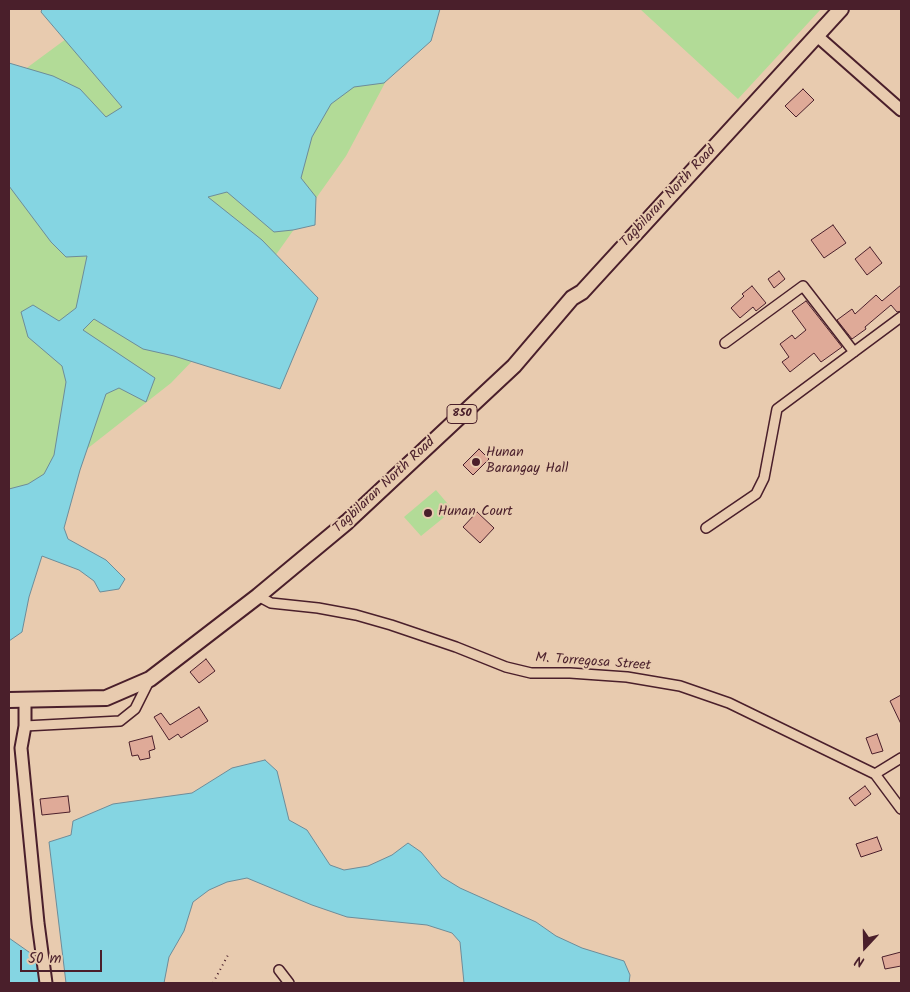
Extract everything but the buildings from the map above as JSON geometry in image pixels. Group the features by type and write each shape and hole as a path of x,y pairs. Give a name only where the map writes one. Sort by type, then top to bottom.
{"main road":[{"name":"Tagbilaran North Road","path":"9,700 106,698 150,679 258,596 347,522 514,366 572,298 582,292 841,9"}],"street":[{"path":"816,36 901,110"},
{"path":"726,343 803,286 854,352"},
{"path":"706,528 756,494 764,478 777,409 901,317"},
{"name":"M. Torregosa Street","path":"258,596 271,603 318,608 356,615 391,625 456,646 506,668 532,672 570,672 627,676 680,686 729,703 876,774 901,809"},
{"path":"25,726 120,721 136,709 150,679"},
{"path":"25,701 25,726 22,748 38,922 46,983"},
{"path":"876,774 901,758"},
{"path":"279,970 289,983"}],"path":[{"path":"214,983 228,955"}],"green space":[{"path":"640,9 821,9 738,99"},
{"path":"418,21 346,156 224,328 171,383 78,456 9,499 9,81 89,22"},
{"name":"Hunan Court","path":"436,490 453,510 421,536 404,517"}],"water":[{"path":"42,9 440,9 431,41 384,83 354,87 331,104 312,137 301,178 316,197 315,225 274,232 227,192 208,197 262,240 318,298 280,389 174,356 143,349 94,319 83,330 155,378 146,402 119,388 106,394 80,470 64,528 68,539 106,560 125,579 119,589 100,592 94,581 79,570 42,556 29,597 22,632 9,641 9,489 28,484 44,474 54,455 66,382 62,366 28,337 21,312 33,305 59,321 76,308 87,256 66,257 51,242 9,186 9,63 53,76 80,89 106,117 122,107 41,12"},
{"path":"265,760 277,771 289,820 307,830 330,865 344,870 368,866 392,855 408,843 421,852 442,877 460,888 536,922 556,936 582,948 624,961 630,975 629,983 464,983 460,942 452,933 427,925 347,917 312,905 247,878 227,882 209,890 193,902 184,931 169,957 164,983 66,983 49,842 71,835 73,821 113,804 192,793 232,768"},
{"path":"9,938 36,957 40,983 9,983"}],"place":[{"name":"Hunan Barangay Hall","path":"476,462"},
{"name":"Hunan Court","path":"428,513"}]}
